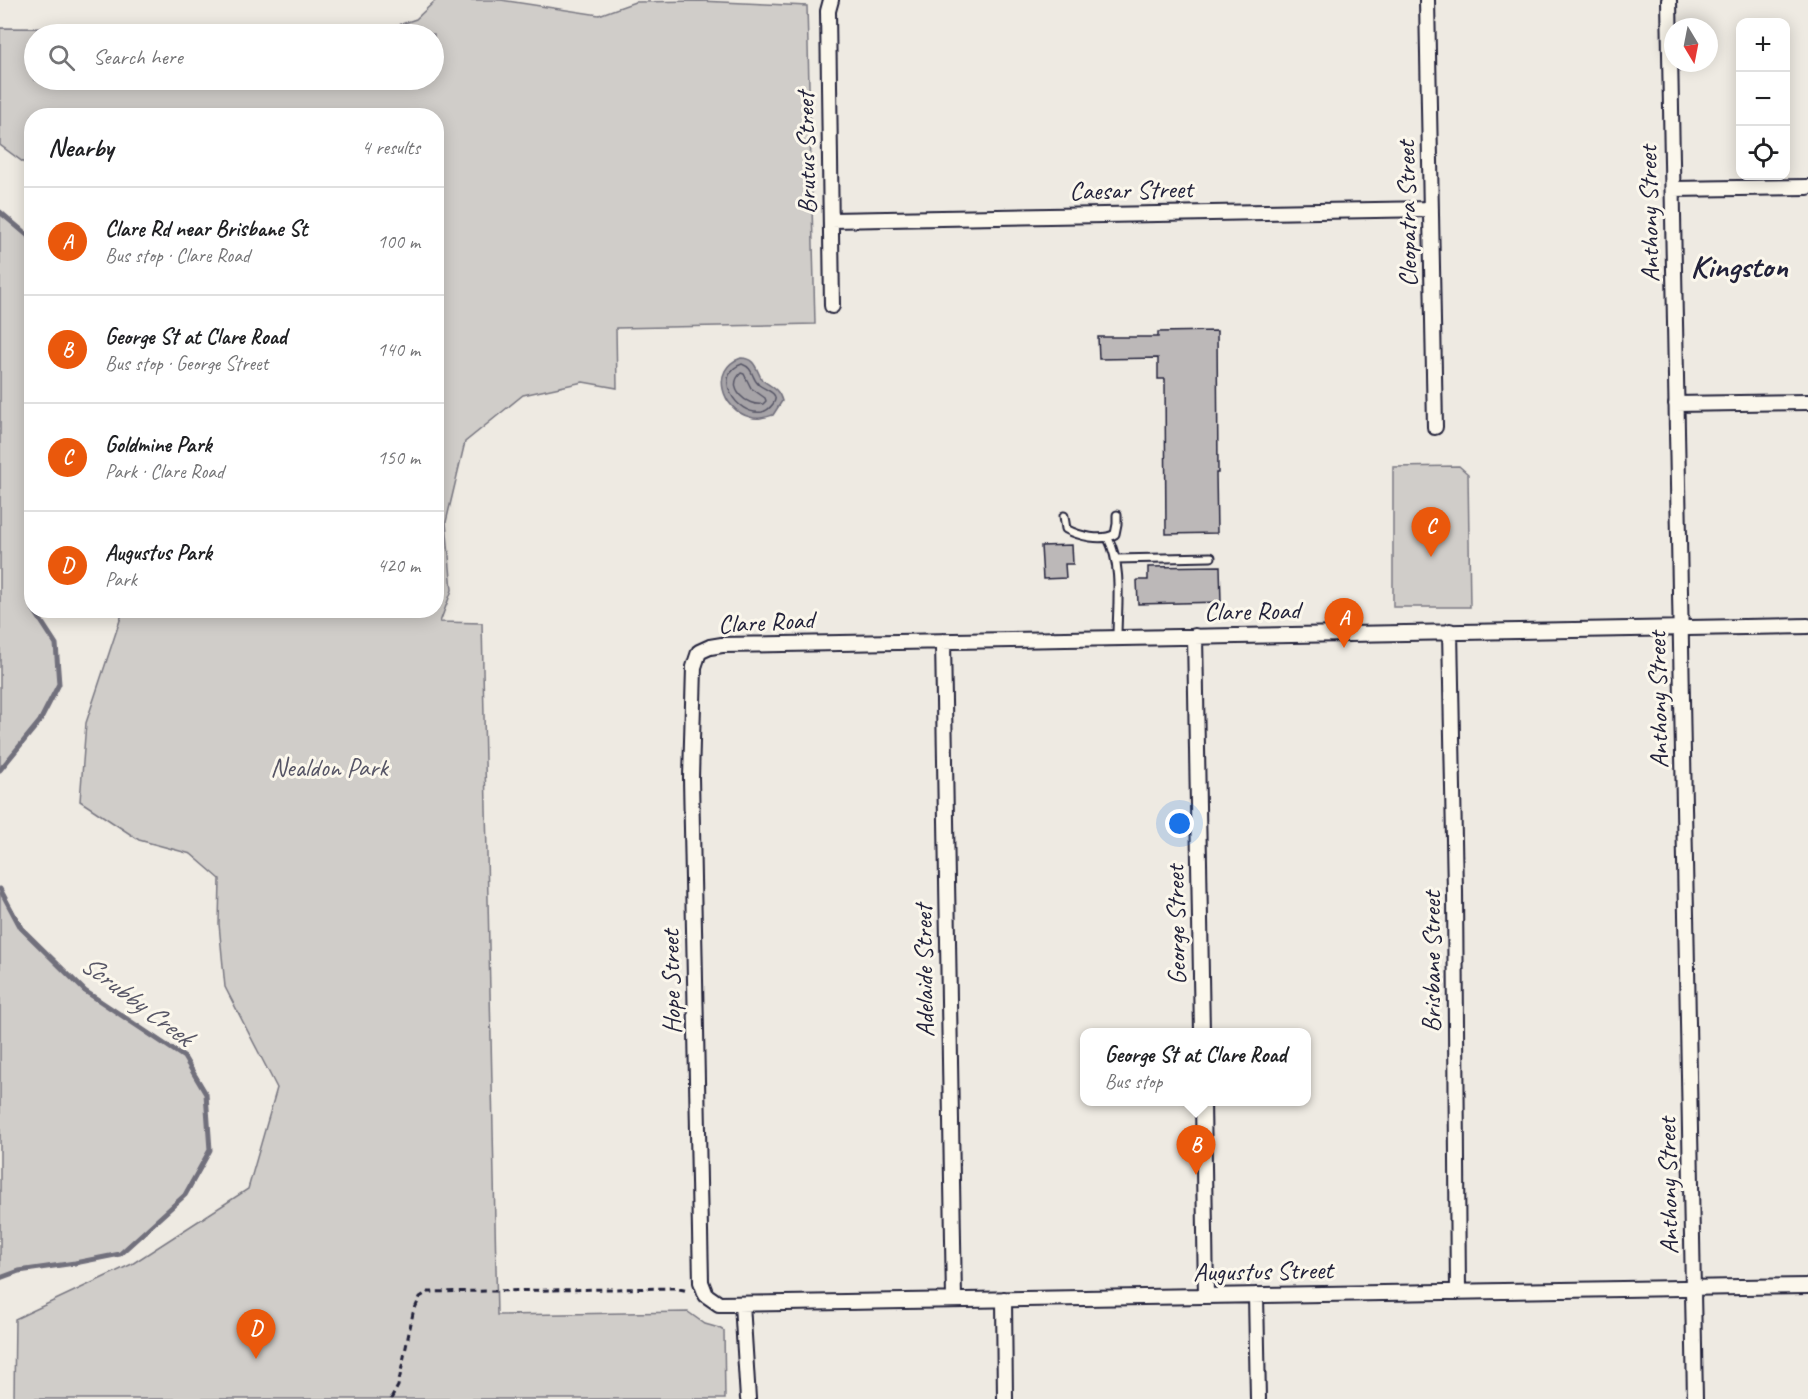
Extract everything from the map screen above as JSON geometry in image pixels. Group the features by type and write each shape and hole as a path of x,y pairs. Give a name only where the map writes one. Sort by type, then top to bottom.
{"street":[{"name":"Brutus Street","path":"831,0 828,11 832,306"},
{"name":"Cleopatra Street","path":"1427,0 1435,428"},
{"name":"Anthony Street","path":"1669,0 1695,1399"},
{"path":"1673,189 1808,186"},
{"name":"Caesar Street","path":"831,219 1431,209"},
{"path":"1676,404 1808,402"},
{"name":"Clare Road","path":"699,652 722,645 1808,626"},
{"name":"Brisbane Street","path":"1450,632 1455,892 1458,1292"},
{"name":"George Street","path":"1195,636 1202,1028"},
{"name":"Adelaide Street","path":"943,640 954,1300"},
{"name":"Hope Street","path":"699,652 694,667 691,778 701,1282 706,1295"},
{"path":"1203,1106 1206,1296"},
{"name":"Augustus Street","path":"706,1295 719,1304 742,1304 1808,1286"},
{"path":"1256,1295 1258,1399"},
{"path":"1004,1299 1005,1399"},
{"path":"742,1304 748,1399"}],"lane":[{"path":"1064,516 1066,528 1074,533 1108,538 1115,534 1117,515"},
{"path":"1108,538 1116,559 1117,638"},
{"path":"1116,559 1211,557"}],"path":[{"path":"391,1399 398,1386 413,1313 420,1298 428,1292 675,1288 706,1295"}],"green space":[{"path":"436,0 501,0 599,15 635,2 700,1 807,6 815,324 616,328 617,388 583,382 523,395 465,442 446,522 452,590 444,611 444,108 24,108 24,163 0,145 0,28 24,28 24,90 444,90 444,24 401,24 416,19"},
{"path":"0,212 24,233 24,618 39,618 56,644 59,684 40,721 0,770"},
{"path":"1459,466 1468,474 1470,607 1393,607 1393,467"},
{"name":"Nealdon Park","path":"121,618 442,618 440,622 482,623 497,1315 688,1312 705,1324 724,1331 725,1399 14,1399 15,1319 132,1264 248,1189 277,1088 225,987 219,924 220,879 191,854 139,840 80,801 86,723"},
{"path":"0,889 22,928 85,991 184,1057 206,1094 210,1150 185,1195 120,1254 19,1271 0,1278"}],"water":[{"path":"741,358 752,362 762,380 779,394 782,401 773,415 750,417 740,413 726,398 722,380 725,371 731,363"}],"building":[{"path":"1217,331 1217,533 1166,534 1165,379 1158,379 1158,358 1099,359 1098,337 1158,337 1158,332"},
{"path":"1072,545 1073,564 1065,564 1066,578 1043,579 1041,546"},
{"path":"1220,566 1221,602 1138,604 1137,580 1148,580 1148,567"}],"waterway":[{"name":"Scrubby Creek","path":"0,212 24,232"},
{"name":"Scrubby Creek","path":"0,770 40,721 59,684 56,644 39,618"},
{"name":"Scrubby Creek","path":"0,889 21,928 85,991 184,1057 206,1094 210,1150 185,1195 120,1254 19,1271 0,1278"}],"place":[{"name":"Goldmine Park","path":"1431,557"},
{"name":"Clare Rd near Brisbane St","path":"1344,648"},
{"name":"George St at Clare Road","path":"1196,1175"},
{"name":"Augustus Park","path":"256,1359"}],"district":[{"name":"Kingston","path":"1739,266"}]}
